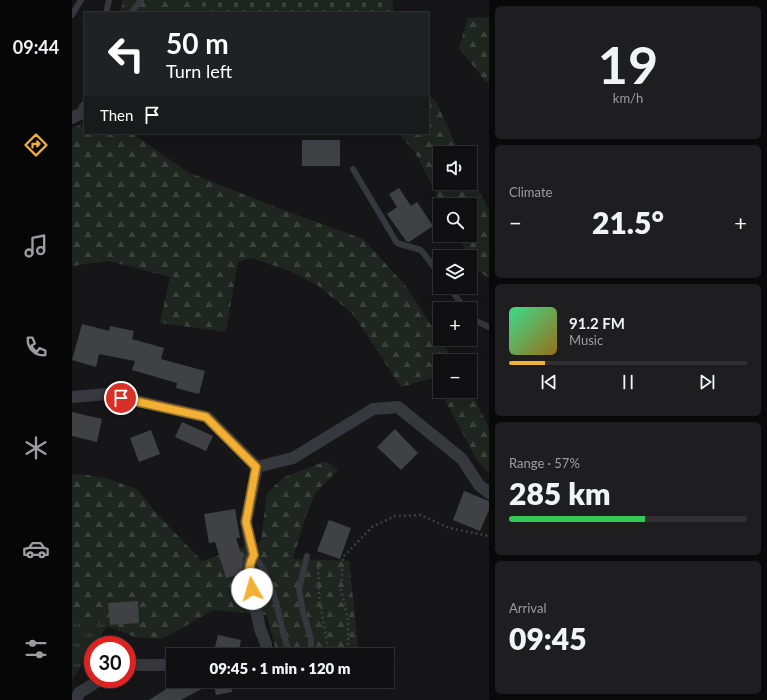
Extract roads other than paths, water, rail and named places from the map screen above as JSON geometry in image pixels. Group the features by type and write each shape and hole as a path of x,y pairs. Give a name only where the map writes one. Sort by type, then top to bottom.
{"street":[{"path":"72,118 82,113 84,109"},
{"path":"72,397 107,394 206,417 256,467"},
{"path":"256,467 293,458 373,409 398,407 462,459 480,485 489,493"},
{"path":"256,467 246,522 254,555 250,563 249,576 260,629 266,644 266,648"},
{"path":"136,665 166,665"},
{"path":"76,700 79,693 87,688"}],"lane":[{"path":"72,15 81,0"},
{"path":"106,12 109,0"},
{"path":"132,12 141,0"},
{"path":"353,169 397,243 421,250 433,266"},
{"path":"477,322 489,328"},
{"path":"254,555 262,565 272,586 283,633 288,648"},
{"path":"307,556 300,589 303,612 311,639 311,648"}]}
